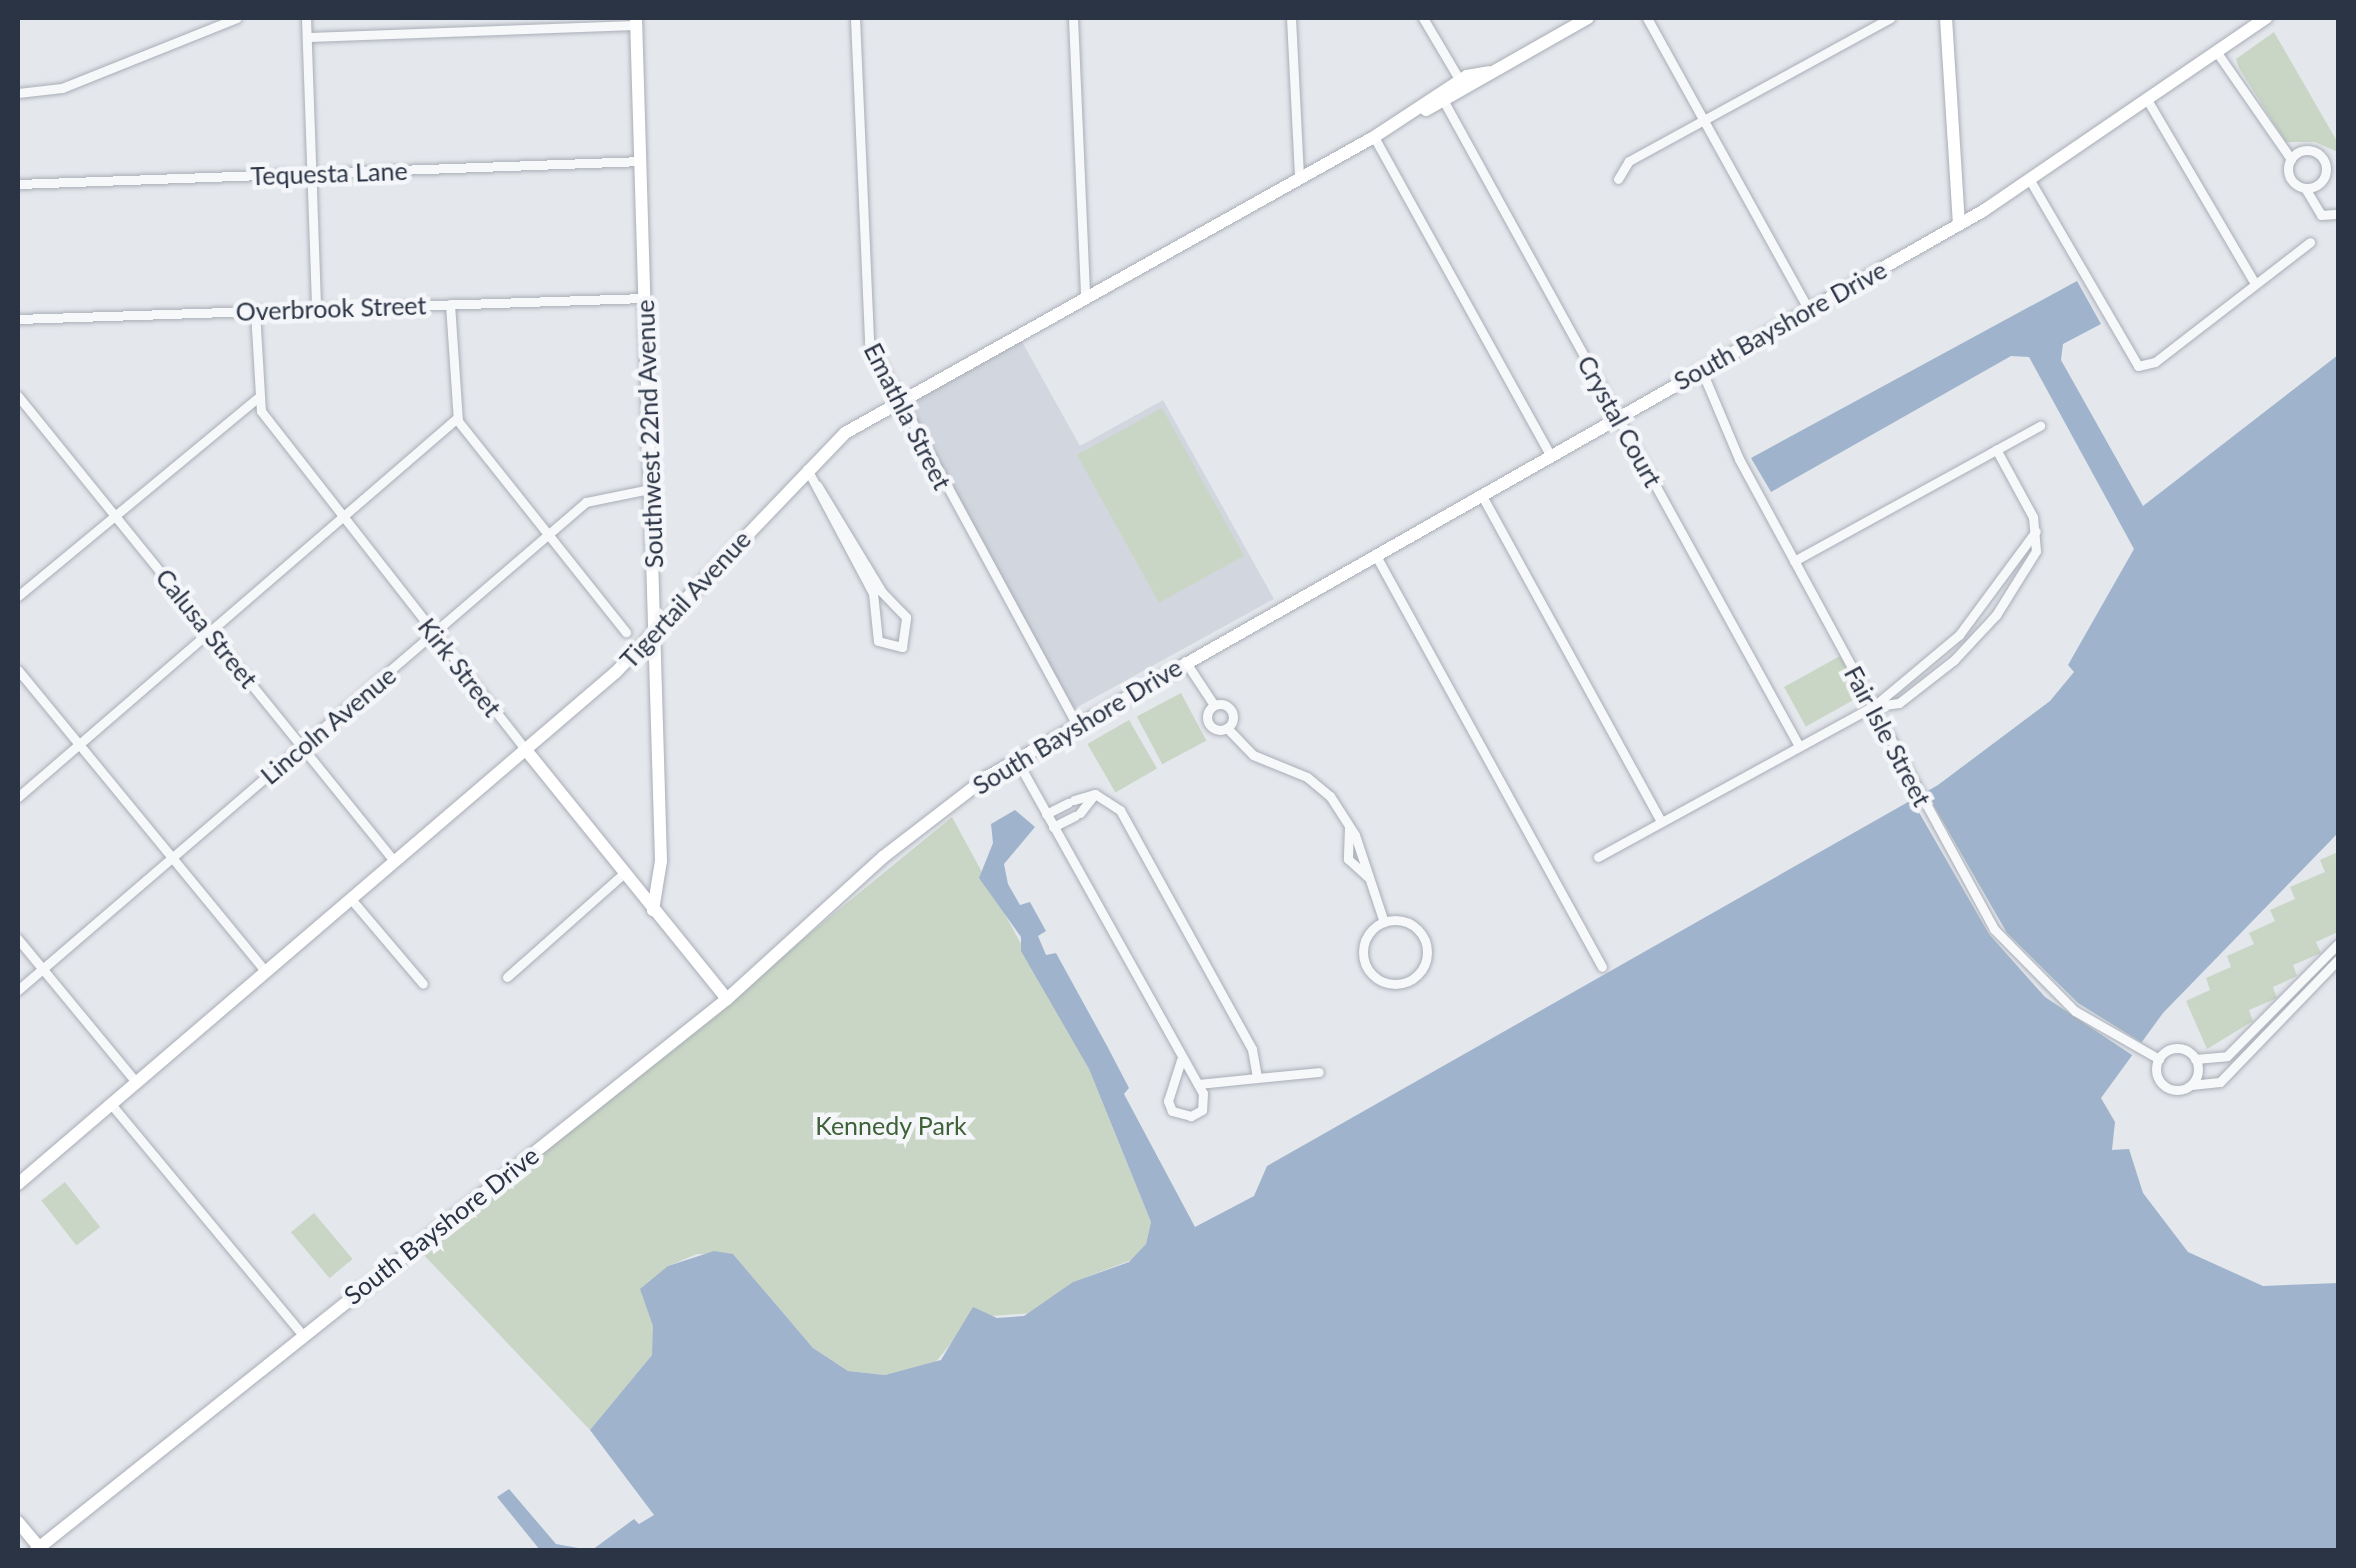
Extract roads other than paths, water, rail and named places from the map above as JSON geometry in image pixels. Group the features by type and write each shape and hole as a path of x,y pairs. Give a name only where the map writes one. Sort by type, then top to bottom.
{"street":[{"path":"18,93 62,88 237,18"},
{"path":"306,18 316,308"},
{"name":"Emathla Street","path":"855,18 865,327 895,400 1075,722"},
{"path":"1072,18 1085,296"},
{"path":"1291,18 1298,178"},
{"path":"1423,18 1462,85"},
{"name":"Tigertail Avenue","path":"18,1184 628,661 807,469 895,400 1442,99 1566,23 1588,18"},
{"path":"1647,18 1809,310"},
{"path":"1618,178 1630,161 1890,18"},
{"path":"1946,18 1959,224"},
{"name":"South Bayshore Drive","path":"36,1550 302,1334 727,999 922,824 1016,758 1480,491 2032,182 2266,18"},
{"path":"307,37 636,21"},
{"name":"Southwest 22nd Avenue","path":"636,21 662,869 653,910"},
{"path":"2218,54 2290,160 2292,180 2305,188 2321,215 2335,214"},
{"name":"Crystal Court","path":"1442,99 1799,746"},
{"path":"2149,102 2253,280"},
{"path":"1374,137 1548,453"},
{"path":"2290,160 2307,150 2325,163 2338,160"},
{"name":"Tequesta Lane","path":"18,184 641,161"},
{"path":"2305,188 2322,181 2325,163"},
{"path":"2032,182 2129,359 2140,367 2155,362 2253,280 2310,242"},
{"name":"Overbrook Street","path":"18,319 644,298"},
{"path":"450,304 457,418 626,632"},
{"path":"18,596 257,398 254,311"},
{"name":"Fair Isle Street","path":"1701,369 1734,450 1975,898 2020,960 2075,1011 2159,1058"},
{"name":"Kirk Street","path":"257,398 342,518 623,874 727,999"},
{"name":"Calusa Street","path":"19,400 395,862"},
{"path":"18,797 457,418"},
{"path":"1794,561 2040,426"},
{"path":"1598,857 1874,706 1899,703 1919,690 1982,632 2031,560 2036,531 1996,449"},
{"path":"807,469 818,485 882,592 906,617 902,646 886,646 876,636 873,593 818,485"},
{"name":"Lincoln Avenue","path":"18,990 595,497 650,489"},
{"path":"1480,491 1661,822"},
{"path":"1375,554 1602,967"},
{"path":"654,590 683,602"},
{"path":"628,661 657,672"},
{"path":"1186,661 1214,706 1230,710 1227,728"},
{"path":"18,670 265,971"},
{"path":"1214,706 1210,724 1227,728 1253,755 1318,784 1349,827 1384,922"},
{"path":"1016,758 1198,1084 1202,1110 1191,1116 1172,1111 1168,1095 1182,1060"},
{"path":"1046,814 1095,794 1117,807 1249,1042 1257,1078"},
{"path":"1054,827 1078,814 1095,794"},
{"path":"506,978 623,874"},
{"path":"352,899 424,984"},
{"path":"1403,921 1423,936 1426,962 1410,981 1380,981 1364,963 1365,940 1384,922 1403,921"},
{"path":"18,939 136,1082"},
{"path":"2338,944 2227,1056 2196,1059 2177,1048 2159,1058 2161,1083 2172,1090 2220,1082 2338,960"},
{"path":"2191,1086 2196,1059"},
{"path":"1198,1084 1319,1072"},
{"path":"111,1104 302,1334"},
{"path":"18,1522 36,1550"}],"water":[{"path":"2077,281 2101,324 2063,344 2061,360 2143,506 2338,355 2338,833 2163,1013 2101,1098 2115,1122 2112,1150 2129,1149 2143,1193 2188,1252 2263,1286 2338,1283 2338,1550 592,1550 634,1519 639,1524 654,1515 590,1430 652,1355 653,1326 640,1289 668,1266 714,1251 733,1254 813,1348 848,1371 885,1375 941,1360 973,1307 997,1318 1024,1316 1073,1282 1129,1262 1146,1244 1151,1222 1089,1069 1021,951 1021,937 979,878 993,843 991,824 1015,810 1035,827 1004,864 1008,884 1020,905 1030,902 1046,931 1038,936 1046,955 1056,953 1106,1044 1129,1088 1124,1094 1195,1227 1254,1196 1267,1166 1938,785 2050,701 2074,672 2068,665 2134,549 2029,357 2011,356 1771,492 1751,458"},
{"path":"509,1489 556,1544 589,1550 540,1550 497,1497"}],"park label":[{"name":"Kennedy Park","path":"891,1125"}]}
